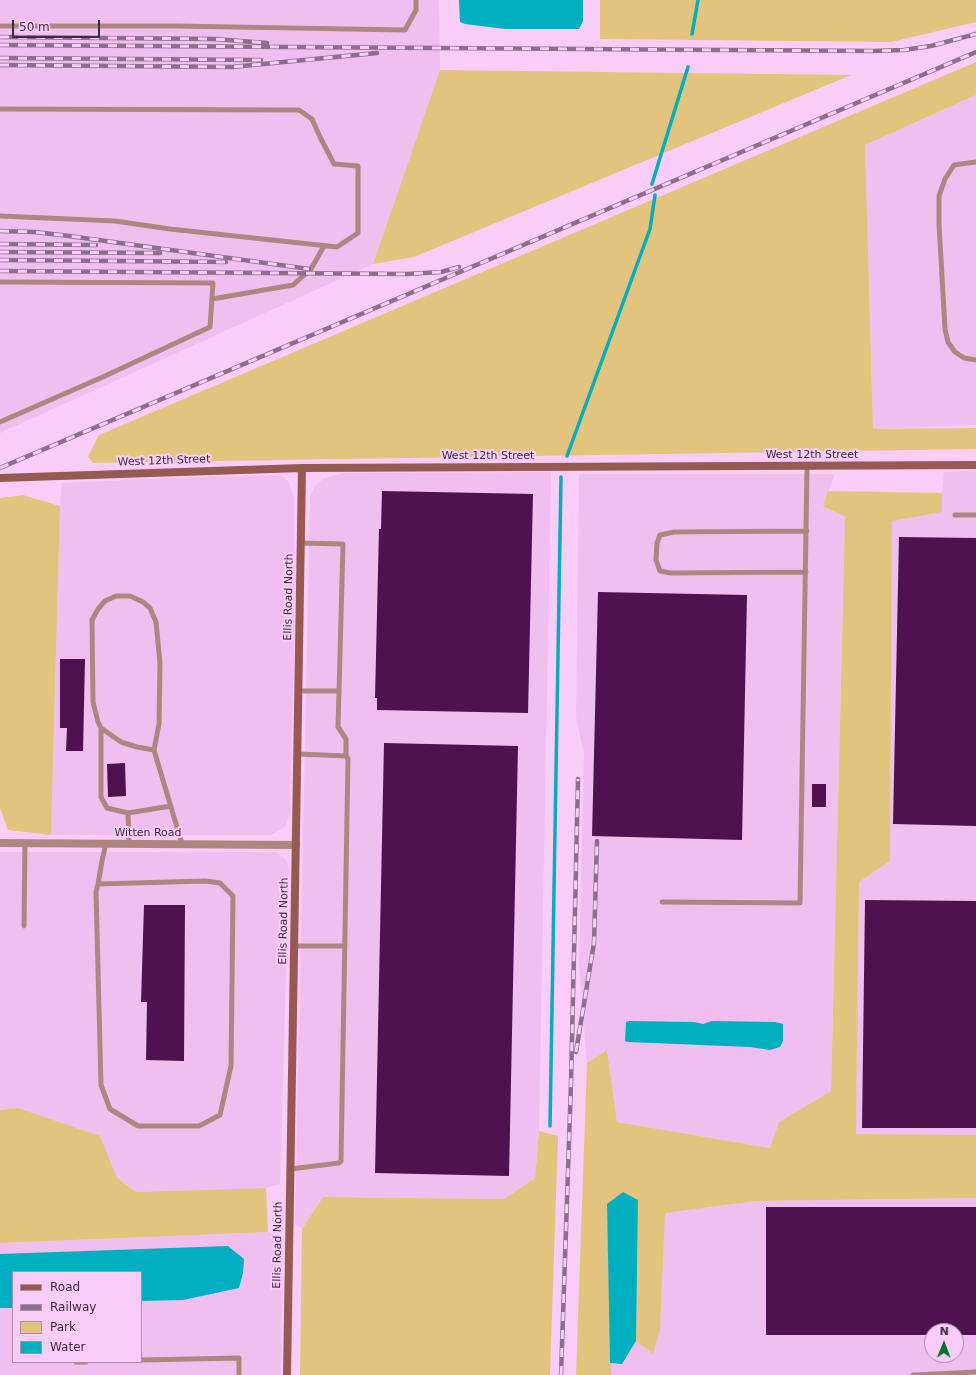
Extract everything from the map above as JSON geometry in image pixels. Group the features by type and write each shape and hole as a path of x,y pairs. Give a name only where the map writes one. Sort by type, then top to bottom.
{"street":[{"name":"West 12th Street","path":"0,478 302,468 807,467 976,465"},
{"name":"Ellis Road North","path":"287,1375 302,468"},
{"name":"Witten Road","path":"0,843 296,845"}],"lane":[{"path":"0,26 176,26 405,30 416,10 416,0"},
{"path":"0,109 299,110 312,119 334,164 358,166 358,233 337,247 170,229 115,221 0,216"},
{"path":"976,162 954,165 945,179 939,196 945,329 948,342 956,352 964,358 976,360"},
{"path":"212,299 293,285 311,269 324,246"},
{"path":"0,282 213,283 210,328 0,422"},
{"path":"662,902 800,903 807,467"},
{"path":"955,515 976,515"},
{"path":"806,572 672,573 660,571 656,560 657,543 660,535 674,532 807,531"},
{"path":"290,1169 339,1163 341,1161 345,946 348,759 346,756 346,739 338,727 343,544 301,543"},
{"path":"171,806 128,813 107,808 101,797 101,728 93,702 92,620 98,609 105,601 116,596 130,596 143,602 150,608 156,622 160,663 159,724 154,750 171,806 182,844"},
{"path":"299,691 339,691"},
{"path":"101,728 121,742 154,750"},
{"path":"298,754 346,756"},
{"path":"128,813 129,843"},
{"path":"98,884 205,880 220,883 233,896 231,1066 220,1115 199,1126 138,1126 110,1109 101,1085 96,892 106,843"},
{"path":"24,926 25,844"},
{"path":"294,946 345,946"},
{"path":"142,1360 238,1358 239,1375"},
{"path":"913,1375 976,1372"}],"shaded area":[{"path":"0,0 439,0 440,70 373,264 0,433"},
{"path":"976,95 976,425 873,429 865,145"},
{"path":"976,470 976,1135 856,1135 859,882 890,861 892,521 942,512 944,472"},
{"path":"551,472 539,1131 535,1178 504,1199 323,1197 302,1229 295,1223 310,496 315,486 324,478 344,473"},
{"path":"579,474 835,474 823,506 845,517 831,1091 779,1122 770,1148 617,1122 607,1050 587,1063 579,966 584,754 576,717"},
{"path":"281,475 289,482 294,497 294,648 290,814 285,827 271,835 51,835 60,506 62,483 191,477"},
{"path":"0,852 277,852 287,861 289,871 280,1184 266,1188 136,1192 117,1178 99,1136 18,1108 0,1110"},
{"path":"976,1198 976,1375 611,1375 610,1363 622,1364 636,1341 653,1354 660,1330 664,1213 756,1201"},
{"path":"268,1232 282,1236 281,1375 0,1375 0,1243"}],"green space":[{"path":"600,0 976,0 976,22 891,42 600,39"},
{"path":"976,62 976,95 865,145 873,429 976,428 976,449 93,463 88,457 99,435"},
{"path":"440,70 851,75 414,257 373,264"},
{"path":"828,491 942,493 942,512 892,521 890,861 859,882 856,1134 976,1135 976,1198 756,1201 665,1213 660,1330 653,1354 636,1341 638,1200 607,1205 611,1375 576,1375 587,1063 607,1050 617,1122 770,1148 779,1122 831,1091 845,517 823,506"},
{"path":"23,495 60,506 51,835 8,830 0,808 0,498"},
{"path":"18,1108 100,1136 117,1178 136,1192 266,1188 268,1232 0,1243 0,1110"},
{"path":"539,1131 558,1136 550,1375 300,1375 302,1229 323,1197 504,1199 535,1178"}],"water":[{"path":"459,0 583,0 583,21 579,29 505,29 465,24 460,22"},
{"path":"712,1021 775,1022 783,1024 783,1041 780,1047 770,1050 750,1047 628,1042 625,1041 626,1022 694,1022 703,1024"},
{"path":"623,1192 638,1200 636,1341 622,1364 610,1363 607,1204"},
{"path":"228,1246 244,1259 243,1273 239,1288 183,1300 142,1301 142,1271 12,1271 12,1308 0,1308 0,1254"}],"building":[{"path":"382,491 533,494 528,713 377,710 377,698 375,698 379,529 381,529"},
{"path":"899,537 976,538 976,826 893,824"},
{"path":"598,592 747,595 742,840 592,836"},
{"path":"60,659 85,659 83,751 66,751 67,728 60,728"},
{"path":"384,743 518,746 509,1176 375,1173"},
{"path":"125,763 126,796 108,797 107,764"},
{"path":"812,784 826,784 826,807 812,807"},
{"path":"865,900 976,901 976,1128 862,1128"},
{"path":"144,905 185,905 184,1061 146,1060 147,1002 141,1002"},
{"path":"766,1207 976,1207 976,1335 964,1335 964,1323 924,1323 924,1335 766,1335"}],"waterway":[{"path":"692,34 698,0"},
{"path":"652,184 688,67"},
{"path":"567,456 650,229 655,195"},
{"path":"550,1126 561,477"}],"railway":[{"path":"0,45 873,51 904,50 931,46 976,34"},
{"path":"0,37 214,39 267,43"},
{"path":"0,468 976,52"},
{"path":"0,65 232,67 377,53"},
{"path":"0,58 261,60"},
{"path":"0,231 35,232 69,236 309,269"},
{"path":"0,244 96,245"},
{"path":"0,252 160,253"},
{"path":"0,260 226,262"},
{"path":"0,271 407,274 441,272 459,267"},
{"path":"561,1375 571,1083 578,779"},
{"path":"576,1052 594,943 597,841"}]}
